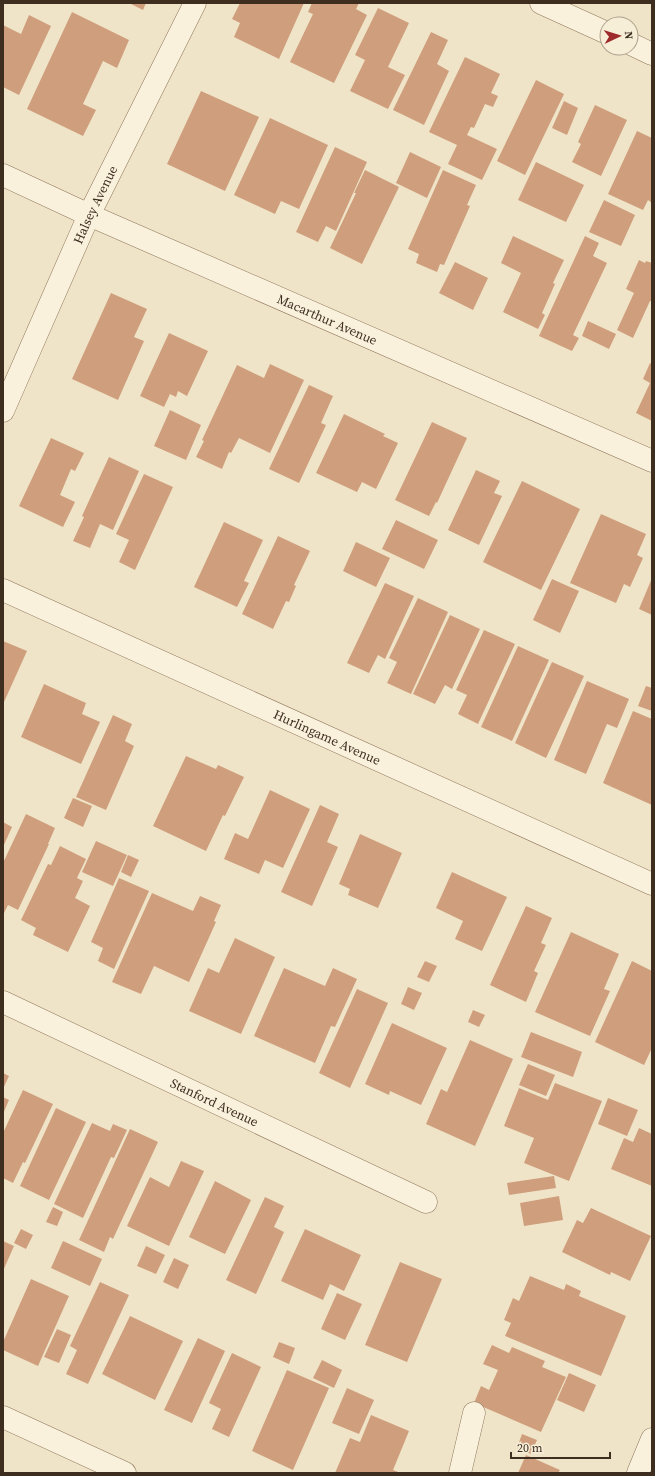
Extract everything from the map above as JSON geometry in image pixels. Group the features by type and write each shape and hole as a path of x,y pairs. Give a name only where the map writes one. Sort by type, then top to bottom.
{"street":[{"name":"Halsey Avenue","path":"3,411 89,214 195,3"},
{"path":"541,3 599,29"},
{"path":"639,48 652,54"},
{"name":"Macarthur Avenue","path":"3,175 652,461"},
{"name":"Hurlingame Avenue","path":"3,590 652,884"},
{"name":"Stanford Avenue","path":"3,1002 426,1202"},
{"path":"460,1473 474,1413"},
{"path":"3,1417 125,1473"},
{"path":"638,1473 652,1439"}],"building":[{"path":"129,3 146,3 143,10"},
{"path":"240,3 304,3 279,59 234,37 240,23 232,19"},
{"path":"312,3 359,3 356,9 367,15 334,83 290,62 313,14 308,12"},
{"path":"378,8 409,23 388,67 405,75 388,109 350,91 365,60 355,55"},
{"path":"72,12 129,40 117,68 103,61 83,104 96,110 83,136 27,109"},
{"path":"29,15 51,26 19,95 3,87 3,25 21,34"},
{"path":"431,32 448,40 437,64 449,71 424,125 393,110"},
{"path":"465,57 500,74 491,93 498,96 493,107 485,104 474,128 471,127 467,135 497,149 482,180 448,164 457,145 429,132"},
{"path":"536,80 564,94 525,175 497,161"},
{"path":"201,91 259,117 225,191 167,164"},
{"path":"564,101 578,108 567,135 552,128"},
{"path":"595,105 627,120 601,176 572,162 581,144 578,142"},
{"path":"270,118 328,145 299,209 281,201 275,214 234,195"},
{"path":"637,131 652,138 652,203 648,200 643,210 608,194"},
{"path":"335,147 367,162 336,231 326,226 318,242 296,232"},
{"path":"410,152 441,167 427,198 396,183"},
{"path":"536,162 584,185 566,222 518,200"},
{"path":"365,170 399,187 362,264 330,248 356,193 354,193"},
{"path":"443,170 476,185 467,205 470,206 444,265 440,264 437,272 416,263 419,254 408,249"},
{"path":"604,200 635,215 621,246 589,232"},
{"path":"513,236 564,260 553,283 555,284 542,313 545,315 538,329 503,312 521,273 501,263"},
{"path":"585,236 599,243 593,256 607,263 573,335 579,338 572,351 539,336"},
{"path":"639,260 645,263 646,261 652,263 652,301 650,301 633,338 617,330 634,293 626,289"},
{"path":"455,262 488,278 473,310 439,293"},
{"path":"111,293 147,309 134,337 144,341 118,400 72,379"},
{"path":"588,321 616,334 609,349 582,336"},
{"path":"169,333 208,351 187,396 178,391 176,397 170,394 164,407 140,396"},
{"path":"650,363 652,364 652,421 636,413 650,383 643,379"},
{"path":"270,364 304,380 270,453 239,438 231,453 229,452 222,469 196,457 204,441 202,440 237,365 264,378"},
{"path":"309,385 333,396 321,423 326,425 299,483 269,469"},
{"path":"170,410 201,425 186,460 154,446"},
{"path":"344,414 385,434 383,436 398,443 376,489 362,482 357,492 316,473"},
{"path":"432,422 467,438 437,503 436,502 429,516 395,500"},
{"path":"51,438 84,453 75,471 71,469 60,495 75,502 63,527 19,506"},
{"path":"109,457 139,471 113,530 100,524 90,548 73,541 84,517 82,516"},
{"path":"476,470 500,481 494,493 502,496 479,545 448,530"},
{"path":"144,474 173,487 135,570 119,562 129,540 116,534"},
{"path":"522,481 580,509 541,590 483,562"},
{"path":"601,514 646,534 637,555 643,558 630,587 624,584 616,603 570,583"},
{"path":"396,520 438,540 424,569 382,549"},
{"path":"224,522 263,540 244,581 249,583 237,607 194,587"},
{"path":"278,536 310,551 294,585 296,586 289,602 286,601 273,629 242,614"},
{"path":"356,542 390,558 376,587 343,571"},
{"path":"652,578 652,615 639,609"},
{"path":"552,579 579,591 560,633 533,620"},
{"path":"385,583 414,596 385,659 378,655 369,673 347,663"},
{"path":"418,598 448,612 411,694 387,683 397,662 389,658"},
{"path":"450,615 480,629 452,689 445,685 435,704 413,694"},
{"path":"484,630 515,644 478,724 458,714 467,695 456,690"},
{"path":"3,641 27,651 4,702 3,702"},
{"path":"518,646 549,660 512,741 481,727"},
{"path":"552,662 584,676 546,758 515,743"},
{"path":"587,681 629,699 617,728 607,724 586,774 554,760"},
{"path":"44,684 86,703 82,714 100,722 81,764 21,737"},
{"path":"646,686 652,688 652,711 638,706"},
{"path":"633,711 652,719 652,805 603,783"},
{"path":"113,715 132,724 125,741 134,746 106,810 76,797"},
{"path":"186,756 216,769 218,765 244,777 225,816 223,815 206,851 153,826"},
{"path":"270,790 310,809 283,868 265,860 259,874 224,859 235,833 248,839"},
{"path":"73,798 92,806 83,827 64,818"},
{"path":"320,805 339,814 327,842 338,847 312,906 281,892"},
{"path":"26,814 55,828 18,910 8,905 3,915 3,863"},
{"path":"3,822 12,827 3,847"},
{"path":"360,834 402,853 378,908 348,895 350,889 339,884"},
{"path":"96,841 127,855 113,886 82,872"},
{"path":"60,846 86,859 77,878 83,881 75,898 90,906 68,952 33,935 36,928 21,920 48,864 51,865"},
{"path":"128,855 139,860 131,877 121,872"},
{"path":"452,872 507,897 482,951 455,939 463,921 436,908"},
{"path":"119,878 149,891 114,969 98,961 103,948 91,942"},
{"path":"152,893 193,911 200,896 221,905 214,921 216,922 189,982 154,966 141,994 112,982"},
{"path":"526,906 552,918 541,943 546,945 534,971 538,973 526,1002 490,985"},
{"path":"571,932 619,954 604,989 610,991 590,1036 535,1012"},
{"path":"235,938 275,957 241,1034 189,1011 208,968 219,973"},
{"path":"425,961 437,966 429,982 417,977"},
{"path":"632,961 652,971 652,1048 644,1065 595,1042"},
{"path":"284,968 325,986 333,968 357,979 335,1027 331,1026 315,1063 254,1036"},
{"path":"408,987 422,993 414,1010 401,1004"},
{"path":"357,989 388,1003 350,1088 319,1073"},
{"path":"473,1010 485,1015 479,1027 468,1022"},
{"path":"392,1023 447,1048 421,1105 390,1091 389,1095 365,1084"},
{"path":"531,1032 582,1052 573,1077 521,1057"},
{"path":"470,1040 513,1059 475,1146 426,1124 441,1089 447,1092"},
{"path":"528,1064 555,1075 546,1096 519,1085"},
{"path":"3,1073 9,1076 3,1089"},
{"path":"555,1083 602,1101 569,1181 524,1163 534,1138 504,1126 519,1088 548,1100"},
{"path":"23,1090 53,1104 25,1163 23,1162 13,1183 3,1178 3,1133"},
{"path":"3,1097 9,1100 3,1114"},
{"path":"608,1098 638,1110 627,1136 598,1124"},
{"path":"56,1108 86,1122 49,1200 20,1186"},
{"path":"92,1123 110,1131 113,1124 127,1130 114,1158 111,1157 83,1218 54,1204"},
{"path":"639,1128 652,1134 652,1186 611,1169 624,1138 633,1142"},
{"path":"130,1129 158,1142 113,1239 110,1237 104,1252 79,1240"},
{"path":"181,1161 204,1171 169,1246 127,1226 150,1177 169,1187"},
{"path":"554,1176 556,1188 509,1195 507,1183"},
{"path":"215,1181 251,1200 225,1254 189,1237"},
{"path":"559,1196 563,1220 524,1226 520,1203"},
{"path":"265,1197 284,1206 274,1227 284,1232 256,1294 226,1280"},
{"path":"53,1207 63,1212 57,1226 46,1222"},
{"path":"591,1208 651,1236 630,1281 611,1272 610,1275 562,1252 577,1220 583,1223"},
{"path":"21,1229 33,1235 26,1249 14,1243"},
{"path":"305,1229 361,1255 344,1291 330,1284 323,1300 281,1281"},
{"path":"3,1241 14,1246 3,1271"},
{"path":"63,1241 102,1259 90,1286 51,1268"},
{"path":"146,1246 165,1255 156,1274 137,1266"},
{"path":"174,1258 189,1265 178,1289 163,1282"},
{"path":"400,1262 442,1279 407,1362 365,1345"},
{"path":"530,1276 564,1290 566,1284 581,1291 579,1296 626,1316 601,1376 505,1336 511,1323 504,1320 513,1298 519,1301"},
{"path":"31,1279 69,1296 38,1366 3,1350 3,1342"},
{"path":"100,1282 129,1295 88,1384 66,1374 77,1350 70,1346"},
{"path":"337,1293 362,1304 345,1340 321,1329"},
{"path":"130,1316 183,1341 155,1400 102,1374"},
{"path":"57,1329 71,1335 59,1363 44,1357"},
{"path":"198,1338 225,1351 192,1423 164,1410"},
{"path":"279,1342 295,1348 289,1364 273,1357"},
{"path":"492,1345 509,1353 512,1347 545,1361 542,1367 566,1377 541,1432 474,1403 481,1386 489,1390 498,1370 483,1364"},
{"path":"232,1353 261,1367 229,1437 212,1429 221,1409 209,1403"},
{"path":"322,1360 342,1370 334,1388 313,1378"},
{"path":"287,1370 329,1388 293,1470 252,1451"},
{"path":"569,1373 596,1385 584,1412 557,1400"},
{"path":"347,1388 374,1400 359,1434 332,1423"},
{"path":"371,1415 409,1431 393,1470 401,1473 335,1473 350,1438 360,1442"},
{"path":"522,1434 537,1440 531,1454 517,1448"},
{"path":"526,1455 560,1470 558,1473 518,1473"}]}
